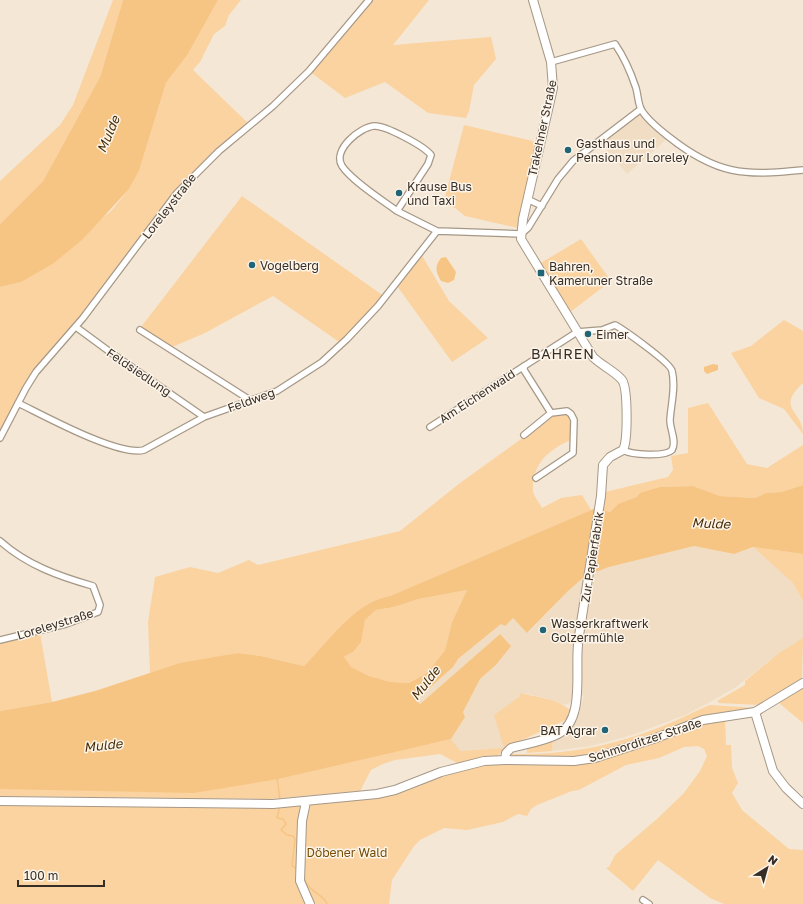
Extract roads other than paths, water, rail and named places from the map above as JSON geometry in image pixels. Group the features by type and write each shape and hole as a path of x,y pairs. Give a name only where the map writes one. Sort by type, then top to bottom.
{"street":[{"name":"Loreleystraße","path":"0,438 36,372 76,327 185,183 309,71 369,0"},
{"name":"Trakehner Straße","path":"521,234 527,199 553,88 551,62 533,0"},
{"path":"551,62 615,44 627,65 636,88 641,109 647,117 675,142 699,159 726,169 750,173 803,170"},
{"path":"397,211 428,164 430,155 422,147 385,128 373,126 365,129 358,133 343,150 340,158 341,165 365,187 397,211 437,231 521,234 528,228 558,179 572,162 641,109"},
{"path":"527,199 542,206"},
{"name":"Feldweg","path":"18,403 102,441 137,452 157,444 181,428 204,417 277,391 322,362 338,348 378,306 437,231"},
{"path":"521,234 523,244 593,357 601,365 621,379 625,384 627,441 623,450 632,454 666,454 672,450 674,442 670,427 673,408 673,371 671,367 615,325 602,330 578,332"},
{"name":"Feldsiedlung","path":"76,327 204,417"},
{"path":"140,330 250,400"},
{"name":"Am Eichenwald","path":"430,426 578,332"},
{"name":"Am Eichenwald","path":"524,366 524,370 551,412"},
{"path":"524,435 551,412 567,411 571,414 574,420 573,453 536,478"},
{"name":"Zur Papierfabrik","path":"505,760 506,753 511,748 557,734 567,728 572,720 576,705 576,662 578,644 601,496 603,465 610,457 623,450"},
{"name":"Loreleystraße","path":"0,541 11,551 36,567 93,586 100,606 98,612 82,619 0,640"},
{"name":"Schmorditzer Straße","path":"0,802 274,804 386,793 441,772 474,763 505,760 590,760 656,738 703,720 755,712 803,683"},
{"path":"755,712 773,771 786,788 803,804"},
{"path":"306,802 302,821 300,871 302,889 310,904"}],"water":[{"name":"Mulde","path":"123,0 218,0 188,54 166,83 139,171 129,189 83,239 54,263 21,282 0,287 0,224 43,181 100,77"},
{"path":"446,257 456,272 454,280 448,283 441,281 436,270 437,264 441,258"},
{"path":"713,364 718,365 718,370 707,374 704,371 704,367"},
{"name":"Mulde","path":"803,485 803,554 753,547 734,554 694,546 609,567 585,576 567,592 527,633 513,618 505,626 501,624 458,659 453,667 416,700 420,704 500,634 511,646 495,666 480,679 463,712 465,717 451,739 278,779 194,793 0,789 0,711 52,702 95,691 180,663 238,653 261,656 304,666 343,624 365,606 595,508 610,512 618,504 637,497 640,493 660,487 693,486 720,496 755,498 766,493 781,492","holes":["467,590 452,622 445,650 428,672 409,683 391,682 369,676 351,667 344,657 353,652 361,642 365,620 376,610 394,607 419,599"]}],"waterway":[{"path":"277,778 280,800"},
{"path":"280,806 277,818 283,819 286,824 281,830 287,835 293,836 295,839 292,866 297,869"},
{"path":"304,878 309,887 323,898 327,904"}],"place":[{"name":"Gasthaus und Pension zur Loreley","path":"568,150"},
{"name":"Krause Bus und Taxi","path":"399,193"},
{"name":"Vogelberg","path":"252,265"},
{"name":"Bahren, Kameruner Straße","path":"541,273"},
{"name":"Eimer","path":"588,334"},
{"name":"Wasserkraftwerk Golzermühle","path":"543,630"},
{"name":"BAT Agrar","path":"605,730"}],"district":[{"name":"BAHREN","path":"563,353"}],"park label":[{"name":"Döbener Wald","path":"347,852"}]}
